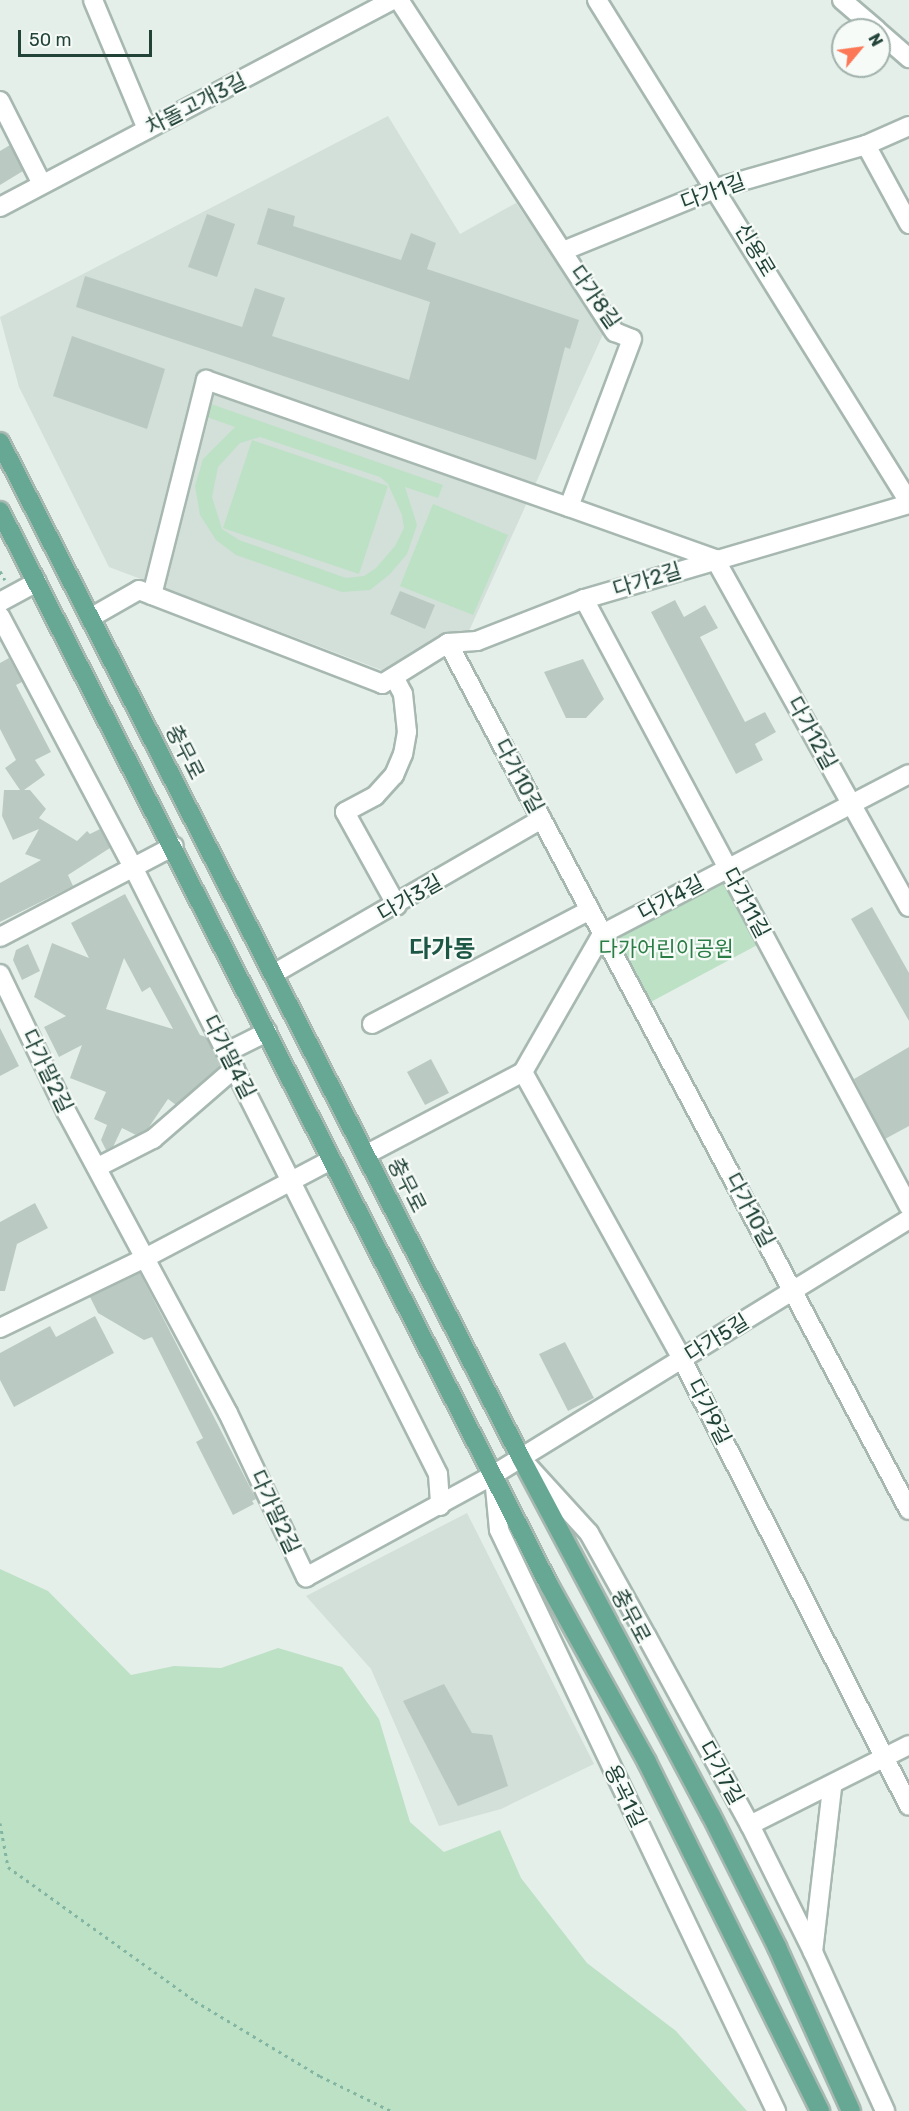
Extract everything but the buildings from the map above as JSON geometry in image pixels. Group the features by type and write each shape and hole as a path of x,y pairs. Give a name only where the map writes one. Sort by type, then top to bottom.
{"main road":[{"name":"충무로","path":"0,442 275,973 521,1458 777,1947 851,2111"},
{"path":"0,511 174,846 331,1160 749,1965 820,2111"}],"street":[{"path":"93,0 147,129"},
{"name":"차돌고개3길","path":"0,207 392,0"},
{"name":"다가8길","path":"399,0 615,332 632,339 569,507"},
{"name":"신용로","path":"597,0 717,188 909,503"},
{"path":"842,0 863,18"},
{"path":"891,42 909,58"},
{"path":"0,101 42,184"},
{"name":"다가1길","path":"563,251 717,188 866,145 909,126"},
{"path":"866,145 909,224"},
{"path":"152,595 206,380 715,559"},
{"name":"다가2길","path":"90,618 139,590 382,684 448,643 477,641 584,599 909,503"},
{"name":"다가12길","path":"715,559 909,907"},
{"path":"0,602 37,582"},
{"name":"다가11길","path":"584,599 909,1207"},
{"name":"다가말4길","path":"0,616 134,867 438,1474 440,1506"},
{"name":"다가10길","path":"448,643 909,1510"},
{"path":"394,677 403,694 408,732 403,754 394,775 375,796 345,812 397,906"},
{"name":"다가4길","path":"602,934 852,806 909,774"},
{"name":"다가3길","path":"275,973 397,906 542,819"},
{"path":"0,937 174,846"},
{"path":"372,1023 590,910"},
{"path":"367,1154 523,1072 602,934"},
{"name":"다가말2길","path":"0,974 98,1167 228,1413 306,1577 494,1475"},
{"path":"98,1167 153,1139 231,1060 267,1032"},
{"name":"다가9길","path":"523,1072 682,1359 909,1806"},
{"path":"0,1328 147,1257 291,1179 331,1160"},
{"name":"다가5길","path":"494,1475 909,1219"},
{"name":"다가7길","path":"521,1458 589,1533 750,1825 813,1952 885,2111"},
{"name":"용곡1길","path":"494,1475 499,1530 776,2111"},
{"path":"750,1825 832,1787 909,1745"},
{"path":"813,1952 832,1787"}],"path":[{"path":"0,1823 8,1867 195,2001 320,2076 391,2111"}],"shaded area":[{"path":"388,116 460,234 516,203 604,332 469,631 384,671 109,567 19,387 0,317"},
{"path":"467,1513 594,1764 501,1809 439,1826 371,1669 306,1596"}],"green space":[{"path":"211,404 443,485 438,498 405,487 417,525 407,554 390,574 370,590 342,592 236,555 216,540 200,515 195,486 203,459 235,427 207,417","holes":["260,437 380,477 388,484 402,515 404,528 395,546 376,568 364,576 346,578 239,540 222,529 212,497 218,467 240,443"]},
{"path":"252,440 388,486 359,574 223,528"},
{"path":"433,504 508,535 473,615 400,586"},
{"name":"다가어린이공원","path":"716,880 729,884 761,943 647,1004 613,945 617,930"},
{"path":"0,1569 48,1591 131,1675 174,1666 221,1668 278,1648 342,1667 379,1719 410,1822 444,1852 500,1830 521,1878 587,1963 676,2031 747,2111 0,2111"}],"district":[{"name":"다가동","path":"442,950"}]}
